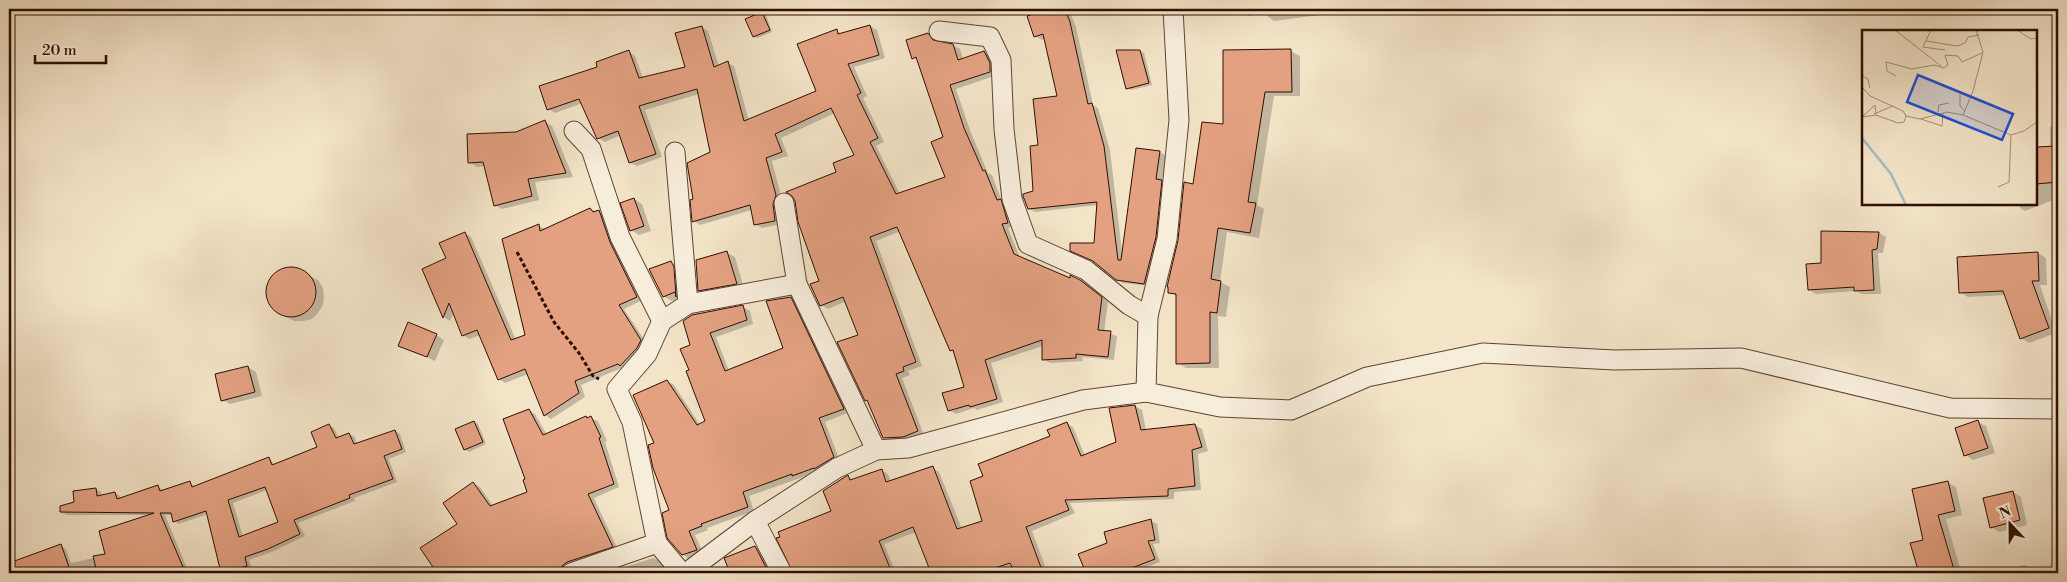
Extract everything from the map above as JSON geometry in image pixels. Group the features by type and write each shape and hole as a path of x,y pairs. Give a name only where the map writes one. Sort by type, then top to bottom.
{"street":[{"path":"1146,392 1148,316 1167,239 1179,120 1173,9"},
{"path":"939,31 990,37 1001,60 1004,129 1012,199 1028,244 1086,270 1129,305 1148,316"},
{"path":"574,130 591,149 620,237 662,321"},
{"path":"675,152 688,304"},
{"path":"784,203 797,284 876,450"},
{"path":"682,573 656,543 632,422 617,389 647,354 662,321 688,304 797,284"},
{"path":"686,573 755,521 837,468 876,450 908,448 1083,400 1146,392 1220,407 1291,410 1367,377 1483,353 1615,360 1741,358 1950,408 2058,409"},
{"path":"755,521 782,573"},
{"path":"571,573 656,543"}],"path":[{"path":"517,252 554,322 579,353 594,376 617,389"}],"building":[{"path":"1047,9 1065,9 1070,22 1088,104 1092,103 1104,146 1118,260 1121,260 1136,148 1160,151 1156,179 1162,180 1156,237 1144,284 1116,280 1093,261 1070,251 1070,243 1094,243 1097,202 1028,209 1023,196 1023,194 1033,191 1030,146 1038,145 1033,99 1057,96 1043,34 1034,37 1027,16"},
{"path":"762,12 770,30 753,37 745,19"},
{"path":"870,25 879,55 848,64 861,93 857,95 878,138 870,142 896,194 945,177 931,142 943,137 916,57 912,59 906,40 928,33 933,40 953,44 958,60 984,51 990,63 990,72 950,85 964,128 983,171 985,170 997,200 1001,199 1008,223 1002,224 1014,254 1070,278 1070,275 1080,280 1102,297 1098,330 1111,331 1108,357 1076,354 1076,358 1042,360 1042,340 985,360 997,399 948,411 942,393 964,387 953,350 950,351 897,227 870,237 916,362 903,367 904,371 896,374 918,431 903,437 883,438 867,400 865,401 837,342 858,335 843,297 820,306 810,284 819,281 798,222 795,201 786,192 836,172 833,163 854,155 831,108 775,134 782,152 766,158 776,195 773,204 775,221 754,225 750,205 692,222 690,200 693,199 687,163 710,152 697,89 639,106 656,154 629,163 618,131 597,139 579,99 547,110 539,86 597,67 596,62 629,50 639,78 685,67 675,33 702,26 714,67 728,61 744,121 816,91 797,44 837,29 838,34"},
{"path":"1291,49 1292,92 1265,92 1248,202 1256,203 1250,233 1218,228 1211,279 1221,281 1217,313 1210,312 1210,363 1176,364 1176,294 1168,293 1167,287 1178,240 1184,182 1193,184 1202,122 1223,124 1223,50"},
{"path":"1116,50 1140,50 1149,83 1126,89"},
{"path":"545,120 566,173 528,179 532,196 494,206 483,162 468,163 467,134 516,132"},
{"path":"2058,146 2058,182 2037,184 2037,147"},
{"path":"634,198 644,226 630,231 620,203"},
{"path":"590,208 593,212 599,210 610,242 637,297 619,305 641,340 637,348 620,366 618,364 575,381 579,393 544,416 525,369 498,380 477,330 462,336 449,303 443,318 422,269 446,258 439,243 465,232 511,340 525,335 502,239 539,224 540,231"},
{"path":"1821,231 1879,232 1877,249 1872,250 1874,290 1854,291 1854,287 1808,290 1806,264 1821,263"},
{"path":"727,251 737,284 698,291 696,260"},
{"path":"2038,252 2039,281 2032,281 2049,328 2020,339 2003,291 1959,293 1957,257"},
{"path":"671,261 674,267 676,297 675,292 663,297 649,269"},
{"path":"286,267 296,267 309,274 316,287 316,297 309,310 296,317 286,317 277,313 270,306 266,297 266,287 270,278 277,271"},
{"path":"791,297 844,409 819,418 834,457 814,469 792,476 792,474 743,492 748,507 701,524 702,526 689,531 697,550 682,555 667,538 662,513 669,510 653,468 648,445 654,443 633,395 667,380 697,425 705,421 686,371 689,370 680,349 690,345 683,321 692,315 743,305 747,320 710,333 725,371 783,348 766,301"},
{"path":"408,322 437,334 427,357 398,346"},
{"path":"248,366 255,392 221,401 215,374"},
{"path":"1135,405 1141,430 1195,424 1202,447 1192,450 1195,486 1168,489 1168,496 1065,500 1069,510 1026,527 1043,573 1015,573 1010,563 980,573 931,573 913,527 879,541 892,573 793,573 776,538 780,537 778,532 831,511 823,491 848,475 850,480 882,469 886,482 933,466 957,529 982,521 970,481 983,476 978,464 1050,436 1047,430 1067,422 1081,456 1116,442 1109,408"},
{"path":"529,409 543,435 586,416 587,418 591,416 601,437 599,438 614,484 588,494 613,547 567,562 562,566 560,573 437,573 420,548 457,524 443,503 473,482 490,506 527,492 523,480 525,479 503,419"},
{"path":"1978,420 1988,448 1964,456 1955,428"},
{"path":"474,421 483,442 464,450 455,429"},
{"path":"329,424 336,438 349,433 354,444 395,430 402,449 384,456 393,479 349,495 350,498 294,520 300,534 245,557 247,566 221,573 206,511 173,522 171,513 160,513 183,567 155,573 145,573 143,567 117,573 97,573 93,556 105,554 99,531 154,513 60,512 60,506 74,502 73,491 96,488 97,496 115,492 117,499 158,485 160,491 190,481 192,487 269,457 272,465 317,447 311,432","holes":["265,487 278,522 239,537 228,500"]},
{"path":"1948,481 1955,511 1938,515 1955,573 1919,573 1910,543 1923,540 1912,489"},
{"path":"2013,491 2020,520 1990,528 1983,498"},
{"path":"1151,519 1155,540 1148,541 1155,559 1119,573 1086,573 1078,554 1107,543 1104,532"},
{"path":"61,544 71,573 9,573 9,563"},
{"path":"755,546 769,573 730,573 724,558"}]}
